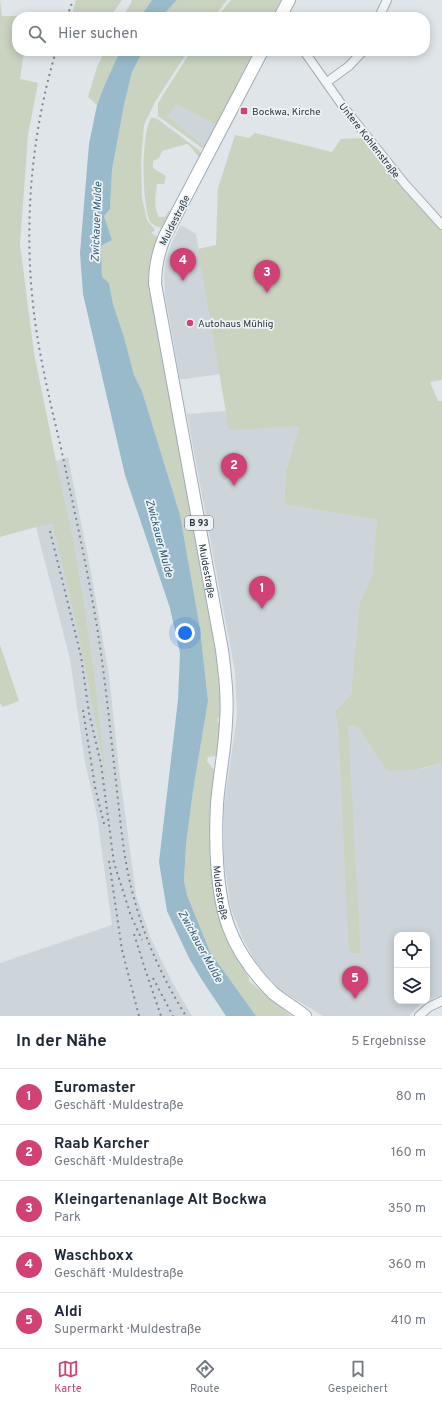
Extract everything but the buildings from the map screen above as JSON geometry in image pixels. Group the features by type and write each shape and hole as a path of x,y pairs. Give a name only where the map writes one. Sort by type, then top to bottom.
{"main road":[{"path":"283,12 289,0"},
{"name":"Muldestraße","path":"259,56 165,236 155,268 155,284 222,650 226,680 226,723 217,804 218,870 224,912 235,941 258,977 274,993 305,1016"}],"street":[{"path":"382,12 387,0"},
{"name":"Untere Kohlenstraße","path":"308,56 342,105 405,184 442,225"},
{"path":"327,82 349,66 358,56"},
{"path":"419,1016 428,1007 442,1001"}],"shaded area":[{"path":"176,104 216,125 205,147 168,116"},
{"path":"181,225 196,234 220,374 185,379 180,379 165,295 164,274 166,259 173,240"},
{"path":"226,411 228,420 299,426 286,471 284,504 377,520 372,574 359,605 351,696 335,711 338,728 350,953 361,952 347,727 357,726 386,770 426,768 442,762 442,996 430,999 430,932 394,932 394,1004 420,1004 409,1016 323,1016 280,990 259,968 242,937 231,908 224,861 224,806 237,716 235,672 187,414"},
{"path":"68,457 90,567 109,675 119,769 136,895 151,939 172,982 192,1016 0,1016 0,963 112,925 97,816 85,762 70,659 36,527 52,524 69,587 91,694 106,778 95,677 83,595 73,537 56,461"}],"green space":[{"path":"0,0 2,16 12,16 12,56 23,56 20,79 38,83 28,135 20,244 34,353 73,537 83,595 95,677 107,786 82,654 52,524 0,537"},
{"path":"76,0 122,0 114,12 72,12"},
{"path":"131,0 152,0 144,12 126,12 132,1"},
{"path":"177,0 227,0 218,12 166,12"},
{"path":"231,0 281,0 275,12 221,12"},
{"path":"102,56 118,56 97,105 88,97 97,67"},
{"path":"140,56 185,56 155,102 144,125 141,161 142,198 147,220 155,230 151,233 158,237 157,250 152,268 221,680 220,716 217,720 221,732 216,756 208,757 207,761 214,770 211,806 210,860 214,896 218,914 224,930 249,978 249,981 292,1016 256,1016 210,952 187,895 184,881 186,845 193,791 208,701 200,628 180,515 142,391 134,375 113,304 109,283 102,278 101,246 112,240 104,216 110,209 112,170 124,105 132,72"},
{"path":"188,56 251,56 216,125 176,104 168,116 205,147 202,148 158,116 158,103"},
{"path":"151,118 156,118 199,150 202,155 201,158 187,144 162,151 159,158 153,161 153,168 166,176 164,184 157,184 155,200 157,213 159,217 165,217 169,211 173,211 164,227 155,226 151,223 145,198 145,138"},
{"path":"255,133 332,152 341,139 362,138 442,231 442,380 430,382 438,401 442,401 442,762 401,771 386,770 357,726 348,727 361,953 349,953 338,728 335,711 351,695 359,605 372,574 377,520 284,504 286,471 299,426 229,430 198,249 216,245 218,188 235,135 249,138"},
{"path":"0,645 19,701 3,707 0,703"}],"water":[{"path":"152,0 177,0 166,12 144,12"},
{"name":"Zwickauer Mulde","path":"118,56 140,56 132,72 124,105 112,170 110,209 104,216 112,240 101,246 102,277 109,283 113,304 134,375 142,391 180,515 200,628 208,701 193,791 186,845 184,881 187,895 210,952 256,1016 226,1016 202,980 189,958 167,911 159,862 178,700 180,653 170,608 125,475 83,294 80,253 89,144 97,105"}],"railway":[{"path":"69,12 73,0"},
{"path":"55,56 40,117 31,185 31,287 37,337 76,517 94,610 106,692 123,845 128,872 138,914 149,944 162,973 186,1016"},
{"path":"50,531 81,656 89,713 101,764 114,863 131,916 142,940"},
{"path":"83,710 95,787 105,828"},
{"path":"109,861 122,950 139,1016"},
{"path":"134,934 161,1016"},
{"path":"153,978 173,1016"}],"place":[{"name":"Bockwa, Kirche","path":"244,111"},
{"name":"Waschboxx","path":"183,281"},
{"name":"Kleingartenanlage Alt Bockwa","path":"267,293"},
{"name":"Autohaus Mühlig","path":"190,323"},
{"name":"Raab Karcher","path":"234,486"},
{"name":"Euromaster","path":"262,609"},
{"name":"Aldi","path":"355,999"}]}
